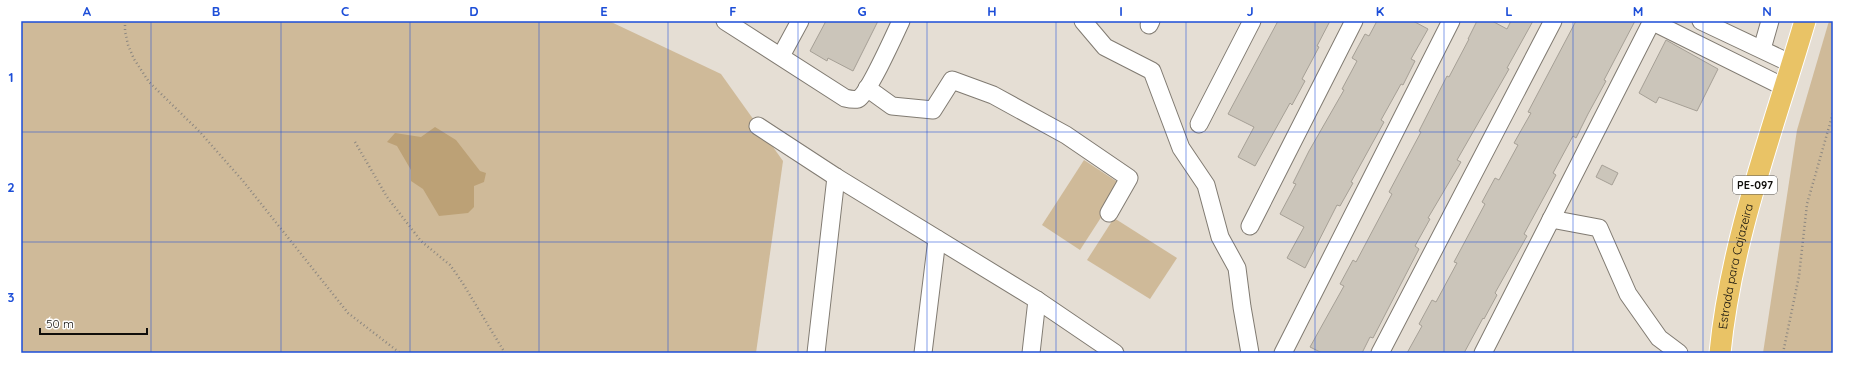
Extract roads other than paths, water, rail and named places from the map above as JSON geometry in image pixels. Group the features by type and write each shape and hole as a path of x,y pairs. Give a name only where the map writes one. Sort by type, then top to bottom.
{"main road":[{"name":"Estrada para Cajazeira","path":"1720,353 1734,264 1784,87 1805,21"}],"street":[{"path":"725,21 845,98 858,99 867,88 901,21"},
{"path":"781,56 800,21"},
{"path":"1083,21 1105,47 1152,71 1181,148 1206,185 1220,237 1237,268 1250,353"},
{"path":"1199,124 1252,21"},
{"path":"1250,226 1354,21"},
{"path":"1283,353 1450,21"},
{"path":"1380,353 1553,21"},
{"path":"1483,353 1652,21 1784,87"},
{"path":"1702,21 1792,64"},
{"path":"1762,50 1770,21"},
{"path":"867,88 892,106 933,110 952,80 993,95 1066,136 1128,178 1109,213"},
{"path":"758,126 836,177 1037,300 1115,353"},
{"path":"816,353 836,177"},
{"path":"1551,219 1599,228 1628,294 1659,338 1679,353"},
{"path":"923,353 937,239"},
{"path":"1031,353 1037,300"}]}
